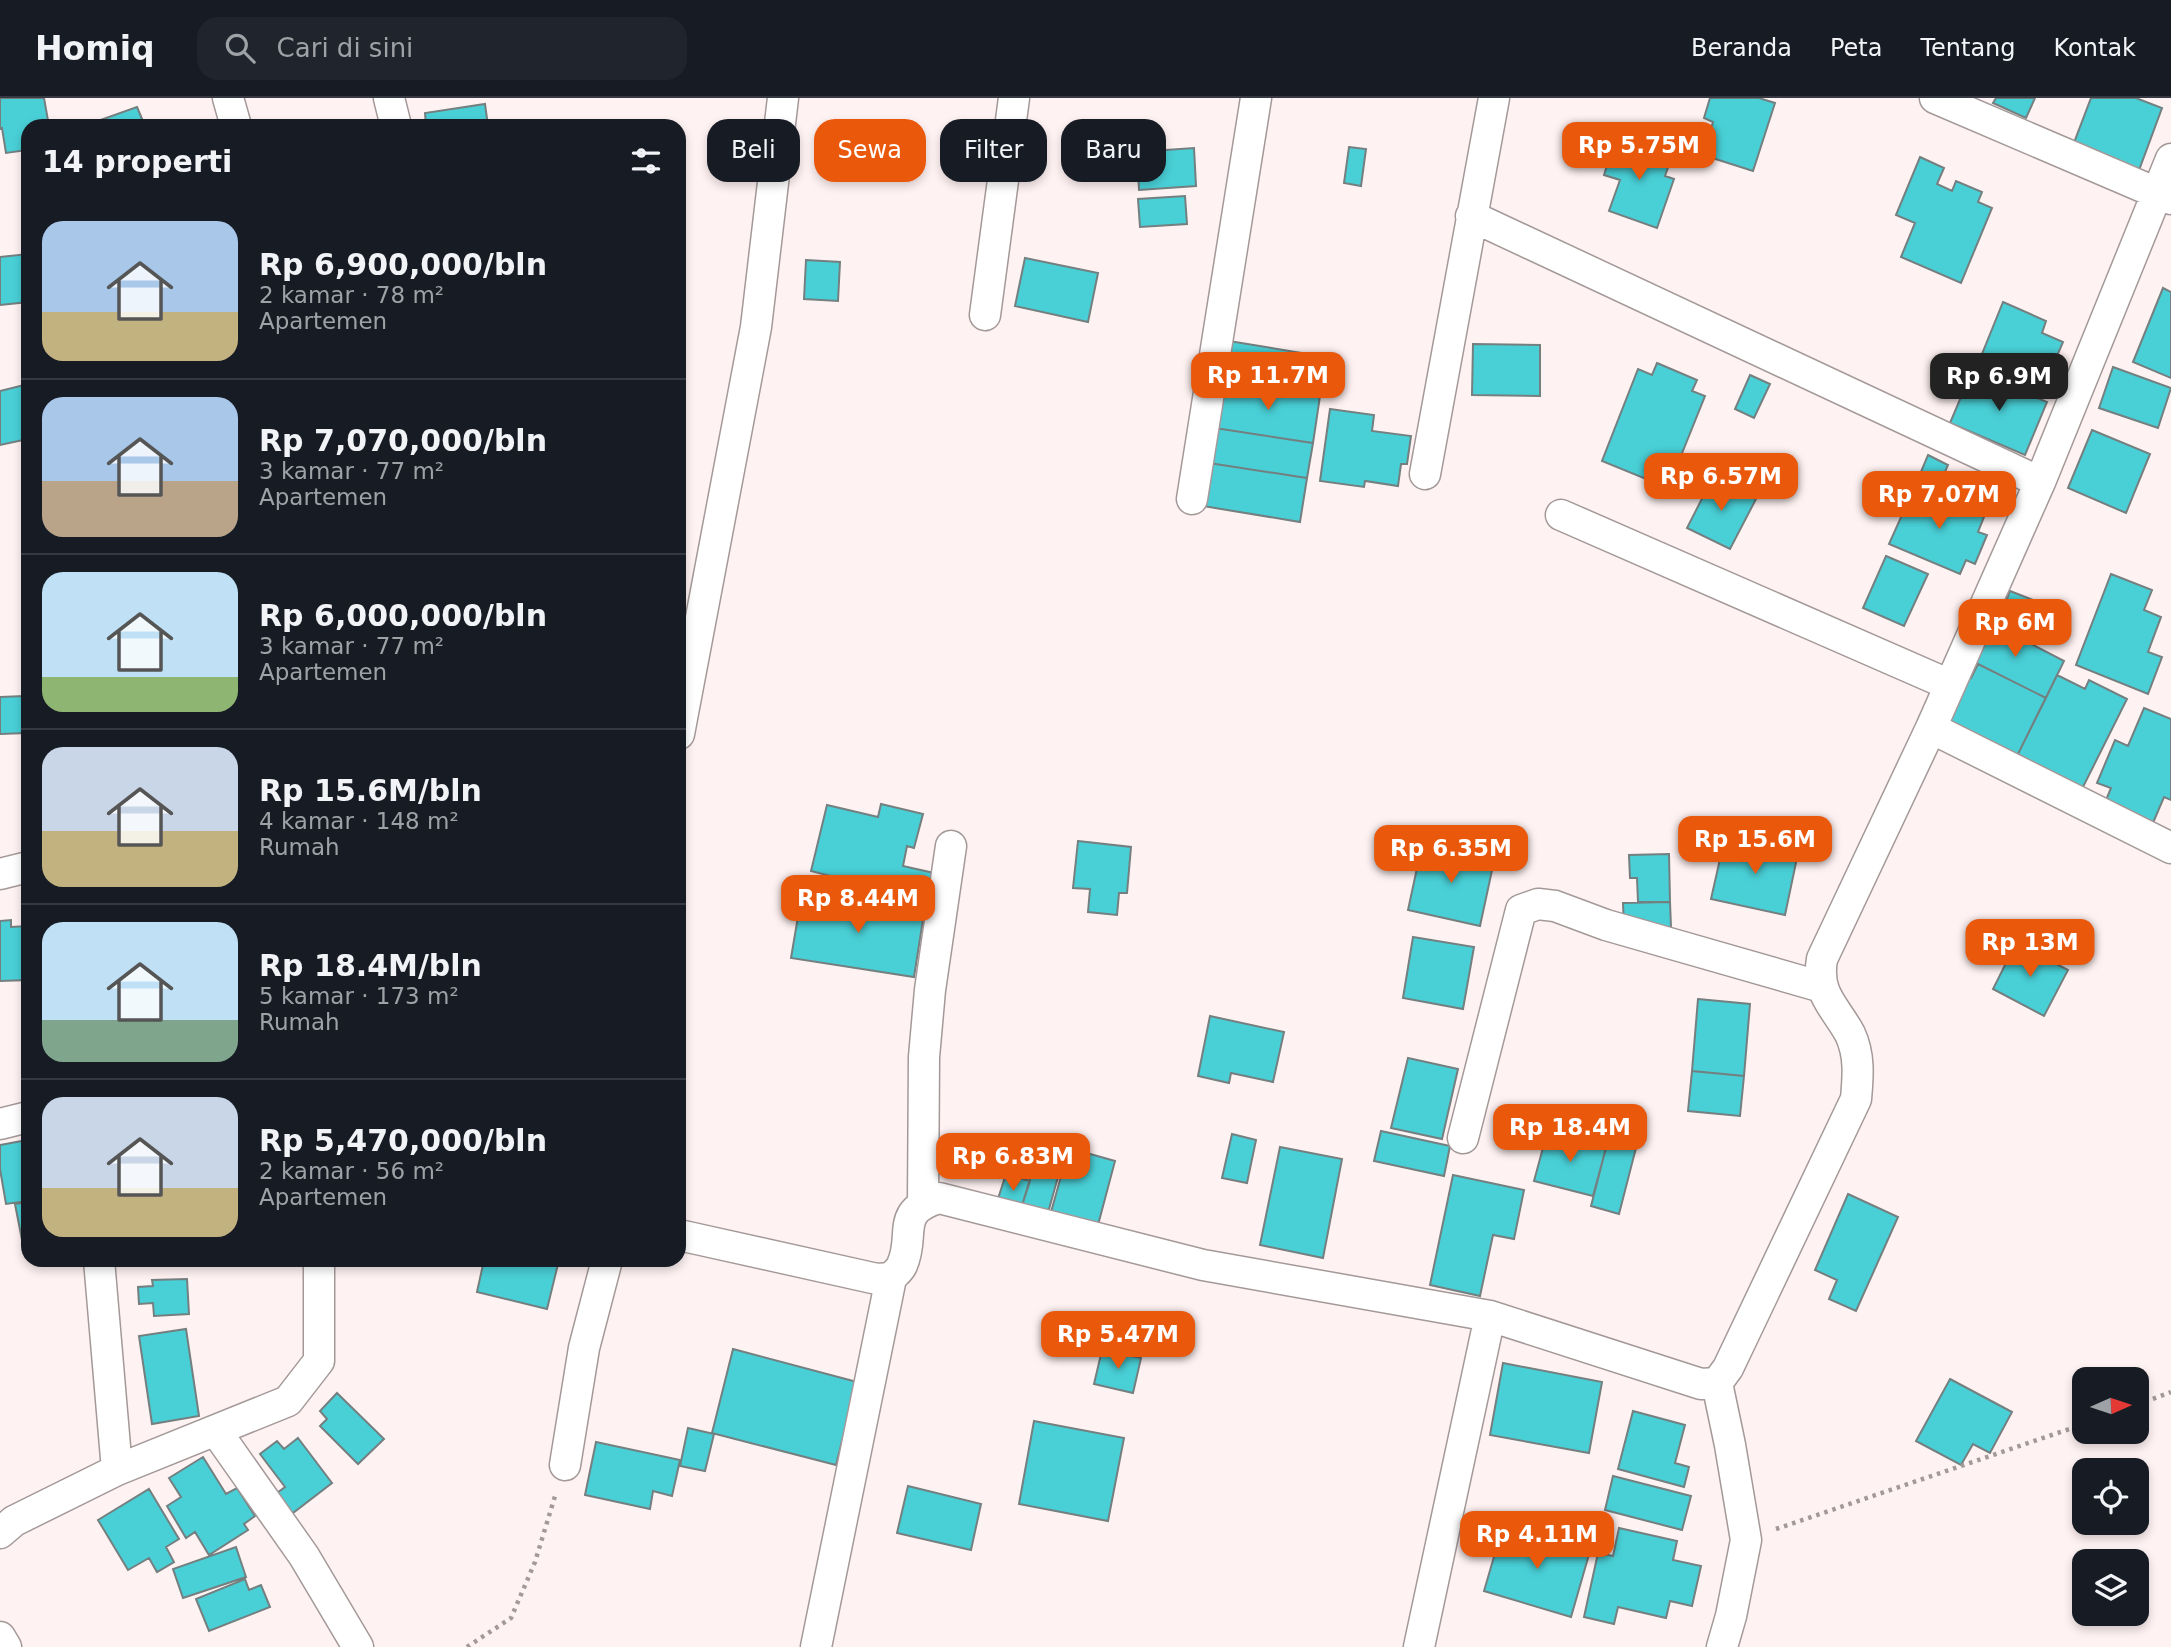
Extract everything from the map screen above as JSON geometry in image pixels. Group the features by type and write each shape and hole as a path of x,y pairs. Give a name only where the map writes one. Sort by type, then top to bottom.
{"street":[{"path":"228,98 234,119"},
{"path":"388,98 394,119"},
{"path":"686,697 756,327 783,98"},
{"path":"985,315 1014,98"},
{"path":"1192,499 1256,98"},
{"path":"1425,474 1494,98"},
{"path":"1935,98 2165,196"},
{"path":"1722,1647 1746,1540 1717,1383 1728,1368 1856,1099 1859,1068 1851,1036 1830,1006 1822,987 1822,960 1950,685 2165,196 2171,159"},
{"path":"1471,216 2040,482"},
{"path":"1561,515 1950,685"},
{"path":"1931,727 2171,848"},
{"path":"923,1203 924,1057 930,990 950,846"},
{"path":"0,874 21,869"},
{"path":"1463,1138 1521,910 1538,904 1555,905 1606,925 1822,987"},
{"path":"0,1124 21,1119"},
{"path":"816,1647 891,1278 901,1266 911,1216 923,1203 939,1198 1203,1265 1490,1317 1701,1384 1717,1383"},
{"path":"686,1237 877,1279 891,1278"},
{"path":"100,1267 117,1470"},
{"path":"0,1533 14,1521 117,1470 288,1401 319,1362 319,1267"},
{"path":"565,1465 584,1348 605,1267"},
{"path":"1419,1647 1490,1317"},
{"path":"216,1431 304,1556 358,1647"}],"path":[{"path":"2149,1400 2171,1392"},
{"path":"1746,1540 2072,1428"},
{"path":"467,1647 511,1618 536,1562 565,1465"}],"building":[{"path":"0,98 44,98 48,119 21,119 21,151 6,153 2,128 0,129"},
{"path":"1710,98 1759,98 1775,103 1753,171 1703,155 1713,122 1704,118"},
{"path":"1996,98 2035,98 2026,118 1993,103"},
{"path":"2091,98 2136,98 2162,108 2138,173 2072,148"},
{"path":"485,104 487,119 425,119 425,113"},
{"path":"137,107 142,119 103,119"},
{"path":"1616,137 1672,156 1665,176 1674,179 1657,228 1609,211 1620,180 1604,175"},
{"path":"1349,147 1366,149 1361,186 1344,183"},
{"path":"1194,148 1196,186 1139,190 1139,182 1166,182 1166,150"},
{"path":"1920,157 1944,168 1937,184 1952,191 1956,181 1982,192 1978,202 1992,208 1961,283 1901,257 1915,223 1896,215"},
{"path":"1185,196 1187,224 1140,227 1138,199"},
{"path":"21,255 21,303 0,305 0,257"},
{"path":"1025,258 1098,273 1088,322 1015,306"},
{"path":"806,260 840,262 838,301 804,299"},
{"path":"2163,288 2171,292 2171,378 2133,362"},
{"path":"2003,302 2046,321 2042,333 2063,342 2042,391 1978,364"},
{"path":"1229,341 1326,357 1320,396 1223,380"},
{"path":"1473,344 1540,345 1540,396 1472,395"},
{"path":"1657,363 1697,380 1692,391 1705,396 1668,488 1602,461 1638,369 1652,375"},
{"path":"2113,367 2171,388 2158,428 2099,408"},
{"path":"1972,371 2047,402 2025,455 1950,423"},
{"path":"1750,375 1770,384 1754,418 1735,409"},
{"path":"1223,380 1320,396 1313,443 1215,428"},
{"path":"21,386 21,440 0,445 0,391"},
{"path":"1330,409 1374,415 1372,431 1411,436 1407,464 1401,464 1398,486 1365,481 1364,487 1320,481"},
{"path":"1215,428 1313,443 1307,478 1209,463"},
{"path":"2092,430 2150,454 2126,513 2068,488"},
{"path":"1928,455 1948,465 1935,495 1915,486"},
{"path":"1209,463 1307,478 1300,522 1203,506"},
{"path":"1713,477 1756,499 1730,549 1687,528"},
{"path":"1915,486 1984,517 1978,532 1987,535 1975,564 1966,560 1960,574 1889,544"},
{"path":"1886,556 1928,574 1904,626 1863,608"},
{"path":"2111,574 2152,590 2144,610 2161,617 2148,652 2162,657 2148,694 2076,665"},
{"path":"2010,591 2033,600 2024,624 2001,615"},
{"path":"1985,620 2064,661 2046,698 1966,658"},
{"path":"1978,664 2046,698 2017,756 1949,722 1962,673 1971,678"},
{"path":"2057,675 2085,689 2089,680 2127,699 2082,789 2017,756"},
{"path":"21,696 21,733 0,734 0,697"},
{"path":"2144,708 2171,719 2171,800 2164,797 2150,830 2102,810 2111,788 2097,783 2115,740 2128,746"},
{"path":"881,804 923,814 914,848 907,846 903,866 934,873 927,903 876,890 873,902 834,893 838,878 811,871 827,805 878,817"},
{"path":"1725,837 1798,853 1785,915 1711,899"},
{"path":"1078,841 1131,847 1127,893 1119,893 1117,915 1088,912 1090,889 1073,888"},
{"path":"1422,845 1494,861 1480,926 1408,910"},
{"path":"1669,854 1670,902 1638,902 1637,878 1630,878 1629,855"},
{"path":"802,893 924,913 914,977 791,958"},
{"path":"1670,902 1671,927 1624,929 1623,903"},
{"path":"11,920 11,927 21,926 21,980 0,981 0,921"},
{"path":"1413,937 1474,947 1463,1009 1403,998"},
{"path":"2016,943 2068,970 2044,1016 1993,989"},
{"path":"1698,999 1750,1004 1744,1076 1692,1071"},
{"path":"1210,1016 1284,1032 1273,1082 1231,1073 1229,1083 1198,1076"},
{"path":"1408,1058 1458,1069 1442,1139 1391,1128"},
{"path":"1692,1071 1744,1076 1740,1116 1688,1111"},
{"path":"1381,1131 1450,1146 1444,1176 1374,1161"},
{"path":"1547,1133 1606,1148 1593,1196 1534,1181"},
{"path":"1232,1134 1256,1140 1247,1183 1222,1178"},
{"path":"1609,1136 1637,1144 1619,1214 1591,1206"},
{"path":"21,1141 21,1202 6,1204 0,1169 0,1145"},
{"path":"1280,1147 1342,1159 1323,1258 1260,1245"},
{"path":"1069,1148 1115,1161 1098,1225 1051,1212"},
{"path":"1033,1169 1058,1177 1046,1220 1020,1212"},
{"path":"1006,1174 1030,1181 1020,1212 996,1205"},
{"path":"1453,1175 1524,1190 1514,1239 1493,1235 1480,1296 1430,1285"},
{"path":"1848,1194 1898,1217 1856,1311 1829,1299 1837,1280 1815,1270"},
{"path":"21,1203 21,1235 15,1204"},
{"path":"482,1267 557,1267 547,1309 477,1292"},
{"path":"187,1279 189,1314 154,1316 153,1303 139,1304 138,1287 153,1286 152,1280"},
{"path":"186,1329 199,1416 152,1424 139,1336"},
{"path":"733,1349 857,1382 836,1465 712,1433"},
{"path":"1102,1350 1141,1358 1133,1393 1094,1384"},
{"path":"1503,1363 1602,1382 1589,1453 1490,1435"},
{"path":"1950,1379 2012,1412 1990,1453 1973,1444 1961,1465 1916,1441"},
{"path":"337,1393 384,1439 358,1464 320,1426 327,1419 320,1411"},
{"path":"1633,1411 1685,1425 1675,1463 1689,1467 1684,1487 1618,1469"},
{"path":"1034,1421 1124,1438 1108,1521 1019,1504"},
{"path":"688,1428 714,1434 705,1471 680,1466"},
{"path":"298,1438 332,1483 289,1516 273,1496 285,1487 260,1454 277,1441 284,1449"},
{"path":"596,1442 680,1460 672,1496 653,1491 650,1509 585,1495"},
{"path":"203,1457 226,1494 237,1488 255,1516 244,1524 248,1530 209,1555 195,1532 186,1538 167,1506 181,1497 169,1478"},
{"path":"1613,1476 1691,1496 1682,1530 1605,1510"},
{"path":"908,1486 981,1504 971,1550 897,1533"},
{"path":"149,1489 179,1539 166,1547 174,1562 157,1572 149,1558 128,1570 98,1520"},
{"path":"1503,1526 1590,1551 1571,1617 1484,1591"},
{"path":"1619,1528 1677,1541 1673,1560 1701,1566 1692,1606 1670,1601 1666,1618 1618,1607 1614,1624 1584,1617 1598,1553 1613,1556"},
{"path":"236,1547 246,1577 183,1598 173,1569"},
{"path":"245,1579 249,1590 261,1585 270,1607 209,1631 196,1599"}]}
